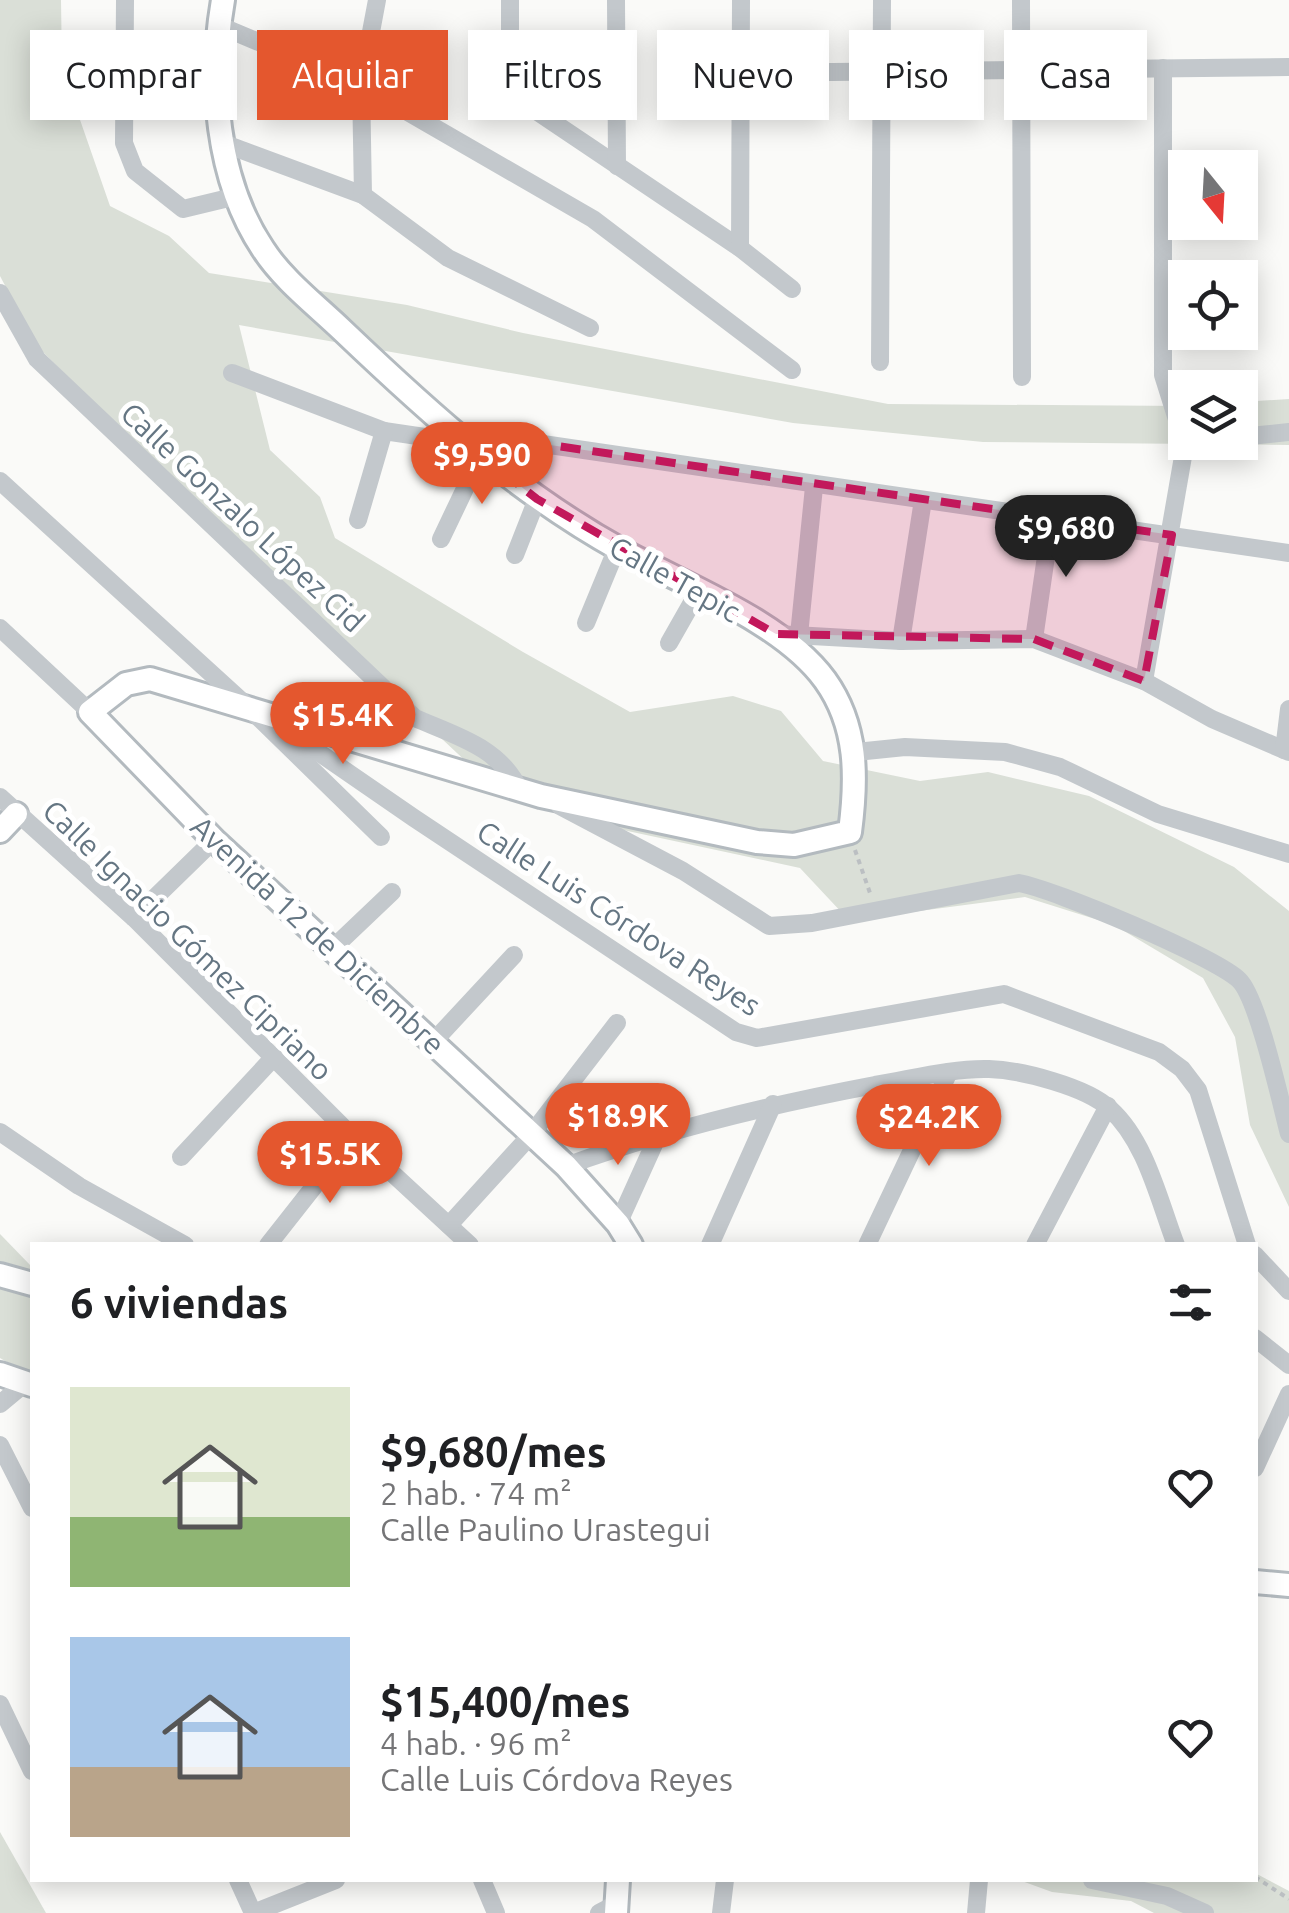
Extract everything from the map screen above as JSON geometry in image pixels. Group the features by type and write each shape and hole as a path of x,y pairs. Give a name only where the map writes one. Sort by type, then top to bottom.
{"street":[{"path":"125,0 121,46 124,142 134,171 183,209 236,196"},
{"name":"Calle Tepic","path":"223,0 218,26 220,142 236,196 264,251 473,449 537,499 698,592 788,635 901,641 1034,639 1144,681 1212,719 1286,751 1289,709"},
{"path":"371,30 377,0"},
{"path":"510,0 510,87 523,102 740,248 792,289"},
{"path":"616,0 617,166"},
{"path":"740,0 740,30"},
{"path":"882,0 882,30"},
{"path":"1021,0 1021,30"},
{"path":"218,26 257,42"},
{"path":"1147,68 1289,67"},
{"path":"1163,68 1163,375 1168,387"},
{"path":"362,120 363,195"},
{"path":"422,120 594,219 792,370"},
{"path":"740,120 740,248"},
{"path":"880,362 882,120"},
{"path":"1021,120 1022,377"},
{"path":"220,142 363,195 448,258 590,328"},
{"name":"Calle Gonzalo López Cid","path":"0,293 37,359 415,718 488,750 530,792 683,871 769,926 876,912"},
{"path":"232,374 384,430 473,449 536,442 814,487 1052,515 1289,553"},
{"path":"358,520 384,430"},
{"path":"1258,435 1289,432"},
{"path":"441,539 473,449"},
{"path":"1144,681 1188,460"},
{"path":"0,481 248,707 274,725 381,837"},
{"path":"274,725 530,792 757,842 794,846 851,824 855,761 842,710 824,678 788,635 814,487"},
{"path":"515,555 537,499"},
{"path":"901,641 923,500"},
{"path":"1034,639 1052,515"},
{"path":"586,623 618,548"},
{"path":"669,643 698,592"},
{"name":"Avenida 12 de Diciembre","path":"0,628 90,712 214,840 566,1166 629,1242"},
{"path":"90,712 126,684 150,679 248,707"},
{"name":"Calle Luis Córdova Reyes","path":"274,725 736,1032 758,1038 1004,994 1159,1052 1182,1069 1198,1090 1246,1242"},
{"path":"855,761 905,747 1004,752 1060,767 1158,814 1289,854"},
{"name":"Calle Ignacio Gómez Cipriano","path":"5,814 134,918 354,1137 467,1242"},
{"path":"134,918 214,840"},
{"path":"876,912 980,888 1030,885 1214,966 1240,980 1251,1004 1289,1134"},
{"path":"331,950 392,892"},
{"path":"433,1042 514,956"},
{"path":"449,1225 530,1136 617,1022"},
{"path":"181,1157 274,1058"},
{"path":"566,1166 660,1132 773,1104 949,1072 990,1069 1070,1087 1108,1106 1128,1128 1175,1242"},
{"path":"868,1242 949,1072"},
{"path":"711,1242 773,1104"},
{"path":"1037,1242 1108,1106"},
{"path":"0,1132 79,1186 180,1242"},
{"path":"618,1224 660,1132"},
{"path":"270,1242 354,1137"},
{"path":"1258,1258 1289,1292"},
{"path":"0,1275 30,1283"},
{"path":"1258,1340 1289,1365"},
{"path":"0,1374 28,1384"},
{"path":"0,1404 28,1384"},
{"path":"1258,1461 1289,1394"},
{"path":"0,1445 30,1504"},
{"path":"1258,1582 1289,1585"},
{"path":"0,1704 30,1767"},
{"path":"239,1882 253,1913 331,1882"},
{"path":"483,1882 496,1913"},
{"path":"721,1913 725,1882"},
{"path":"976,1913 979,1882"},
{"path":"1101,1882 1167,1896 1205,1913"}],"path":[{"path":"851,824 876,912"},
{"path":"1258,1879 1289,1899"}],"highlighted area":[{"path":"465,443 536,443 1172,535 1144,681 1034,639 776,634 537,499"}],"shaded area":[{"path":"0,0 61,0 61,30 30,30 30,120 80,120 110,206 169,236 209,273 407,305 523,333 888,404 1168,406 1168,444 983,442 793,423 239,325 270,450 320,497 335,538 630,712 733,696 781,711 823,761 920,781 988,772 1089,796 1234,867 1289,911 1289,1207 1250,1125 1235,1037 1203,978 1114,925 1025,897 889,915 844,915 800,868 567,818 473,768 237,547 37,346 0,276"},
{"path":"1289,399 1289,445 1258,445 1258,401"},
{"path":"0,1234 30,1265 30,1376 0,1358"},
{"path":"0,1832 46,1913 0,1913"},
{"path":"1258,1875 1289,1891 1289,1913 1154,1913 1131,1901 1052,1892 1024,1882 1258,1882"}]}
